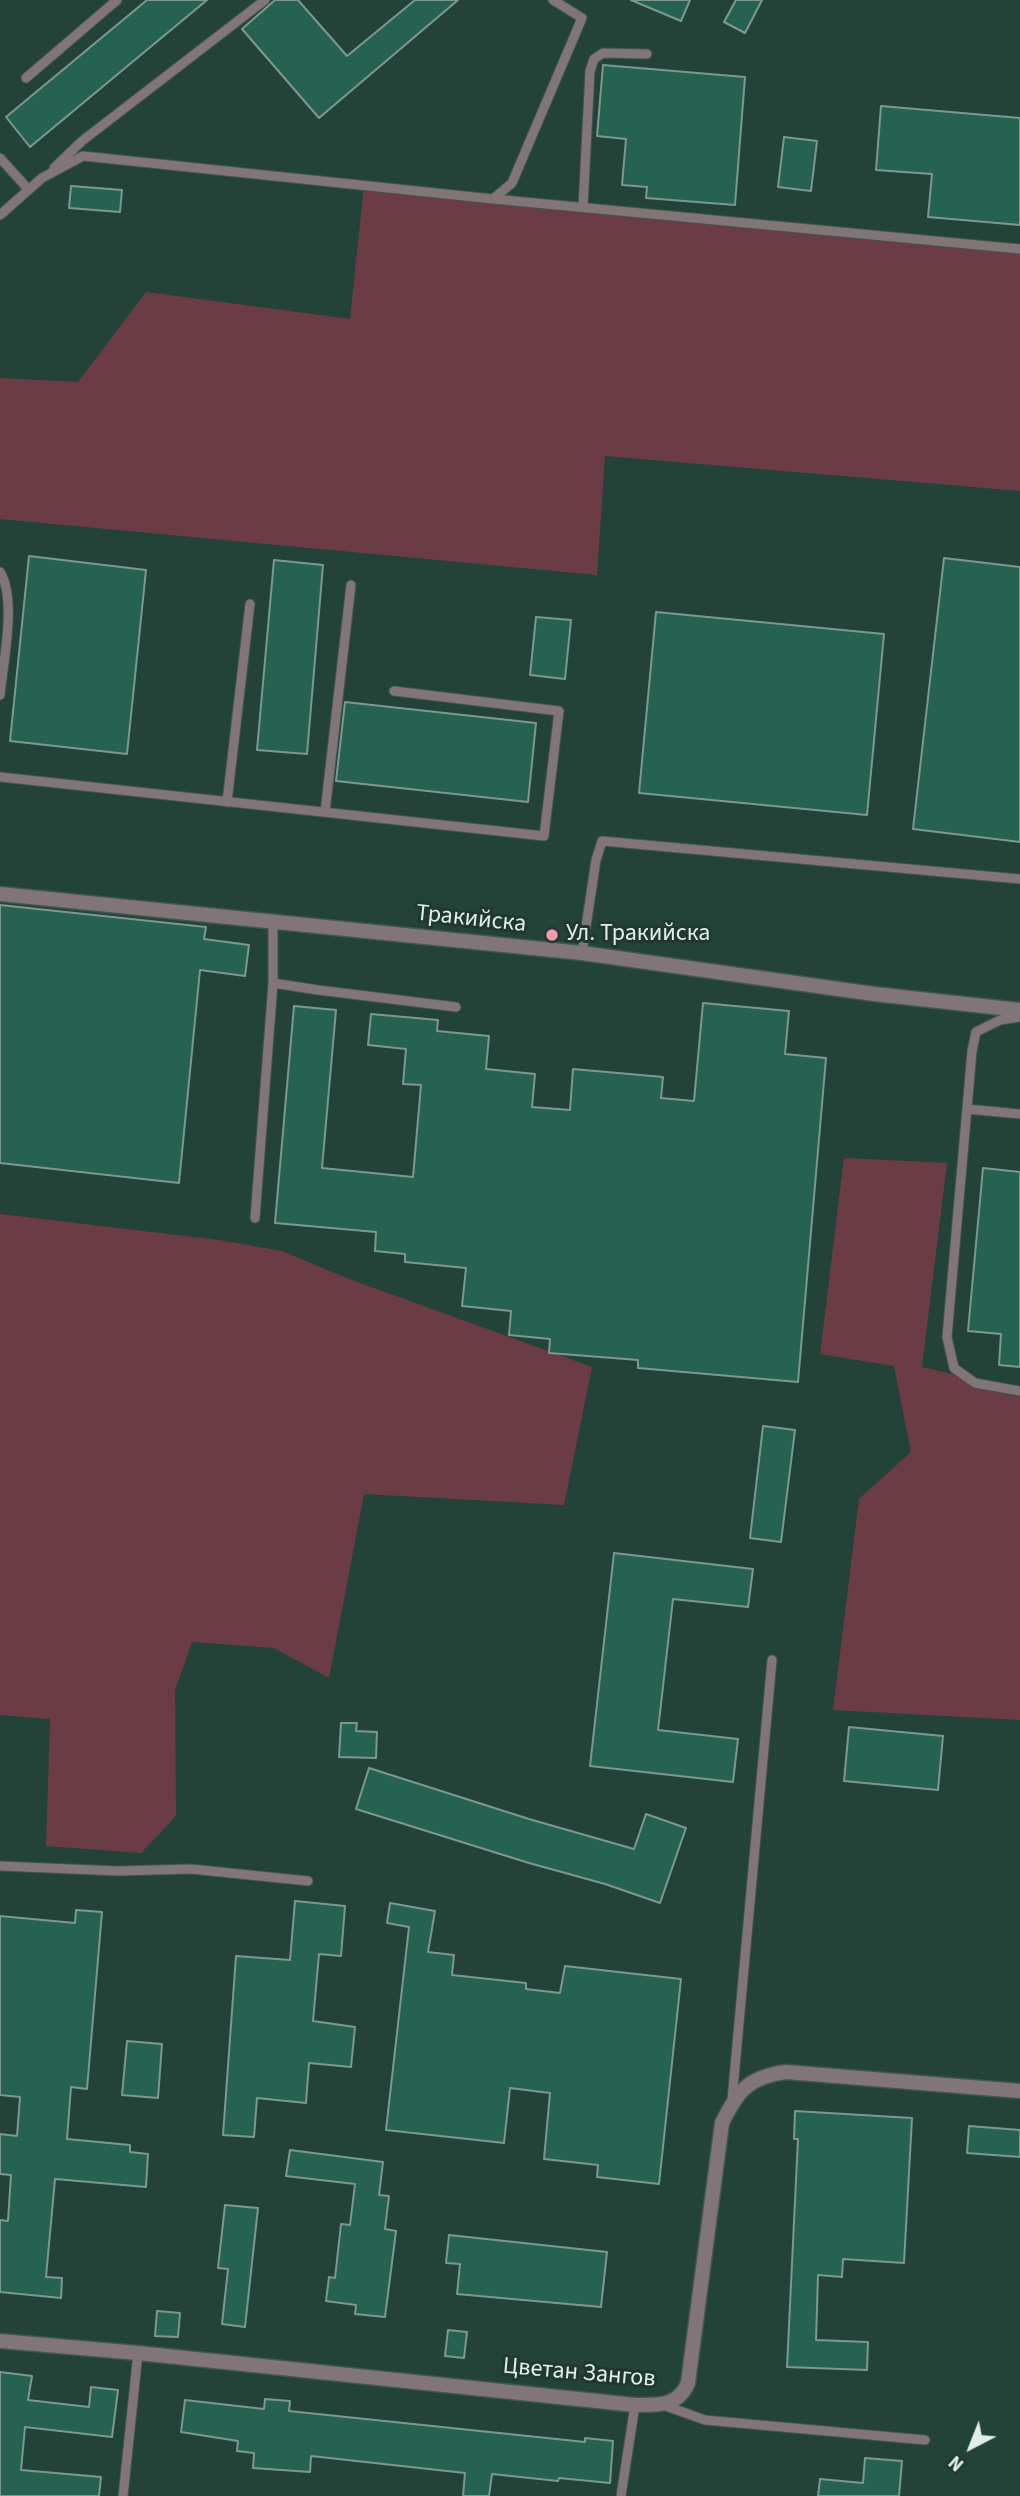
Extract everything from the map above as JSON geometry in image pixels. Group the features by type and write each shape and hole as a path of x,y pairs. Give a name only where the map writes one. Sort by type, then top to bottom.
{"street":[{"name":"Тракийска","path":"0,894 582,953 874,994 1020,1010"},
{"name":"Цветан Зангов","path":"0,2341 663,2406 680,2396 688,2383 722,2123 732,2102 745,2086 766,2075 786,2072 1020,2091"}],"lane":[{"path":"26,78 117,0"},
{"path":"0,215 82,141 265,0"},
{"path":"493,199 512,183 583,18 553,0"},
{"path":"583,207 590,71 594,59 603,53 647,54"},
{"path":"43,178 83,156 493,199 1020,249"},
{"path":"0,158 29,190"},
{"path":"0,572 8,590 9,606 0,695"},
{"path":"325,813 351,585"},
{"path":"227,802 250,604"},
{"path":"0,777 544,836 559,710 394,691"},
{"path":"582,953 596,860 602,841 1020,879"},
{"path":"255,1218 274,983 273,922"},
{"path":"274,983 456,1007"},
{"path":"1020,1017 1000,1020 976,1032 972,1051 947,1337 954,1368 975,1383 1020,1391"},
{"path":"967,1109 1020,1114"},
{"path":"732,2102 772,1660"},
{"path":"0,1866 118,1871 191,1869 308,1881"},
{"path":"123,2496 138,2353"},
{"path":"621,2496 635,2405"},
{"path":"663,2406 705,2420 925,2440"}],"shaded area":[{"path":"0,0 1020,0 1020,2496 0,2496"},
{"path":"364,185 1020,249 1020,491 605,456 597,575 0,519 0,378 78,382 146,292 350,319"},
{"path":"844,1158 947,1163 922,1367 1020,1390 1020,1720 833,1710 859,1499 911,1452 894,1366 820,1354"},
{"path":"0,1214 219,1240 282,1251 349,1279 592,1367 564,1505 364,1494 329,1678 274,1648 192,1642 175,1690 176,1816 141,1853 46,1846 50,1719 0,1715"}],"building":[{"path":"147,0 207,0 30,147 6,117"},
{"path":"275,0 298,0 347,56 415,0 458,0 319,118 242,29"},
{"path":"631,0 690,0 681,21"},
{"path":"736,0 762,0 745,33 724,22"},
{"path":"603,65 745,77 735,205 646,198 647,187 622,185 626,139 597,136"},
{"path":"881,106 1020,118 1020,225 928,217 932,174 876,170"},
{"path":"784,137 817,141 811,191 778,187"},
{"path":"71,186 122,190 120,212 69,208"},
{"path":"29,556 146,570 127,754 10,741"},
{"path":"944,558 1020,567 1020,842 913,829"},
{"path":"274,560 323,565 307,754 257,750"},
{"path":"656,612 884,634 867,815 639,793"},
{"path":"536,617 571,620 565,679 530,675"},
{"path":"345,702 536,723 528,802 336,781"},
{"path":"0,905 206,927 204,939 249,945 245,976 200,970 179,1183 0,1163"},
{"path":"703,1003 789,1011 785,1054 826,1058 798,1382 638,1368 638,1360 549,1353 550,1339 509,1335 511,1311 462,1306 466,1268 405,1262 405,1254 375,1251 376,1232 275,1223 294,1006 336,1010 322,1168 413,1177 421,1085 403,1084 406,1049 368,1045 371,1014 438,1020 437,1031 489,1036 486,1069 535,1074 532,1107 570,1110 573,1069 663,1077 661,1098 694,1101"},
{"path":"983,1168 1020,1172 1020,1367 999,1365 1001,1334 968,1331"},
{"path":"763,1426 795,1430 781,1542 750,1538"},
{"path":"614,1553 753,1569 748,1607 673,1599 658,1730 738,1739 733,1782 590,1766"},
{"path":"341,1723 357,1723 356,1731 377,1732 376,1758 339,1757"},
{"path":"849,1727 943,1736 938,1790 844,1781"},
{"path":"369,1768 634,1849 646,1814 686,1828 660,1903 356,1809"},
{"path":"295,1901 345,1906 341,1956 319,1954 313,2021 355,2027 351,2067 309,2063 306,2103 257,2098 254,2137 223,2135 236,1956 290,1960"},
{"path":"390,1903 435,1911 428,1952 454,1955 452,1975 526,1983 526,1989 560,1993 565,1966 681,1979 659,2184 597,2177 598,2165 544,2159 550,2093 510,2088 504,2143 386,2130 409,1927 387,1923"},
{"path":"76,1910 102,1912 87,2089 71,2087 67,2139 130,2145 130,2152 148,2154 146,2187 55,2179 46,2277 62,2278 61,2298 0,2292 0,2220 8,2221 11,2175 0,2174 0,2134 17,2136 20,2097 0,2095 0,1916 75,1923"},
{"path":"127,2041 162,2044 158,2098 122,2095"},
{"path":"795,2111 912,2118 904,2263 843,2259 842,2277 818,2275 816,2340 868,2342 867,2370 787,2367 798,2139 794,2139"},
{"path":"969,2126 1020,2130 1020,2157 967,2153"},
{"path":"290,2150 383,2162 379,2195 389,2196 385,2229 396,2231 385,2317 355,2314 356,2305 326,2301 329,2277 335,2278 341,2224 350,2225 355,2184 286,2176"},
{"path":"225,2205 258,2208 245,2327 222,2324 228,2269 218,2268"},
{"path":"449,2235 607,2252 601,2307 457,2294 460,2264 446,2263"},
{"path":"157,2311 180,2313 178,2337 155,2336"},
{"path":"448,2330 467,2332 464,2358 445,2356"},
{"path":"0,2372 32,2376 28,2400 89,2407 91,2387 118,2390 112,2437 25,2427 21,2470 101,2477 99,2496 0,2496"},
{"path":"265,2399 290,2401 289,2411 585,2442 585,2438 613,2441 610,2483 492,2474 489,2496 463,2496 465,2473 311,2456 310,2472 253,2468 254,2453 237,2451 238,2441 181,2432 185,2400 264,2409"},
{"path":"865,2458 902,2461 899,2496 818,2496 820,2479 863,2483"}],"place":[{"name":"Ул. Тракийска","path":"552,935"}]}
